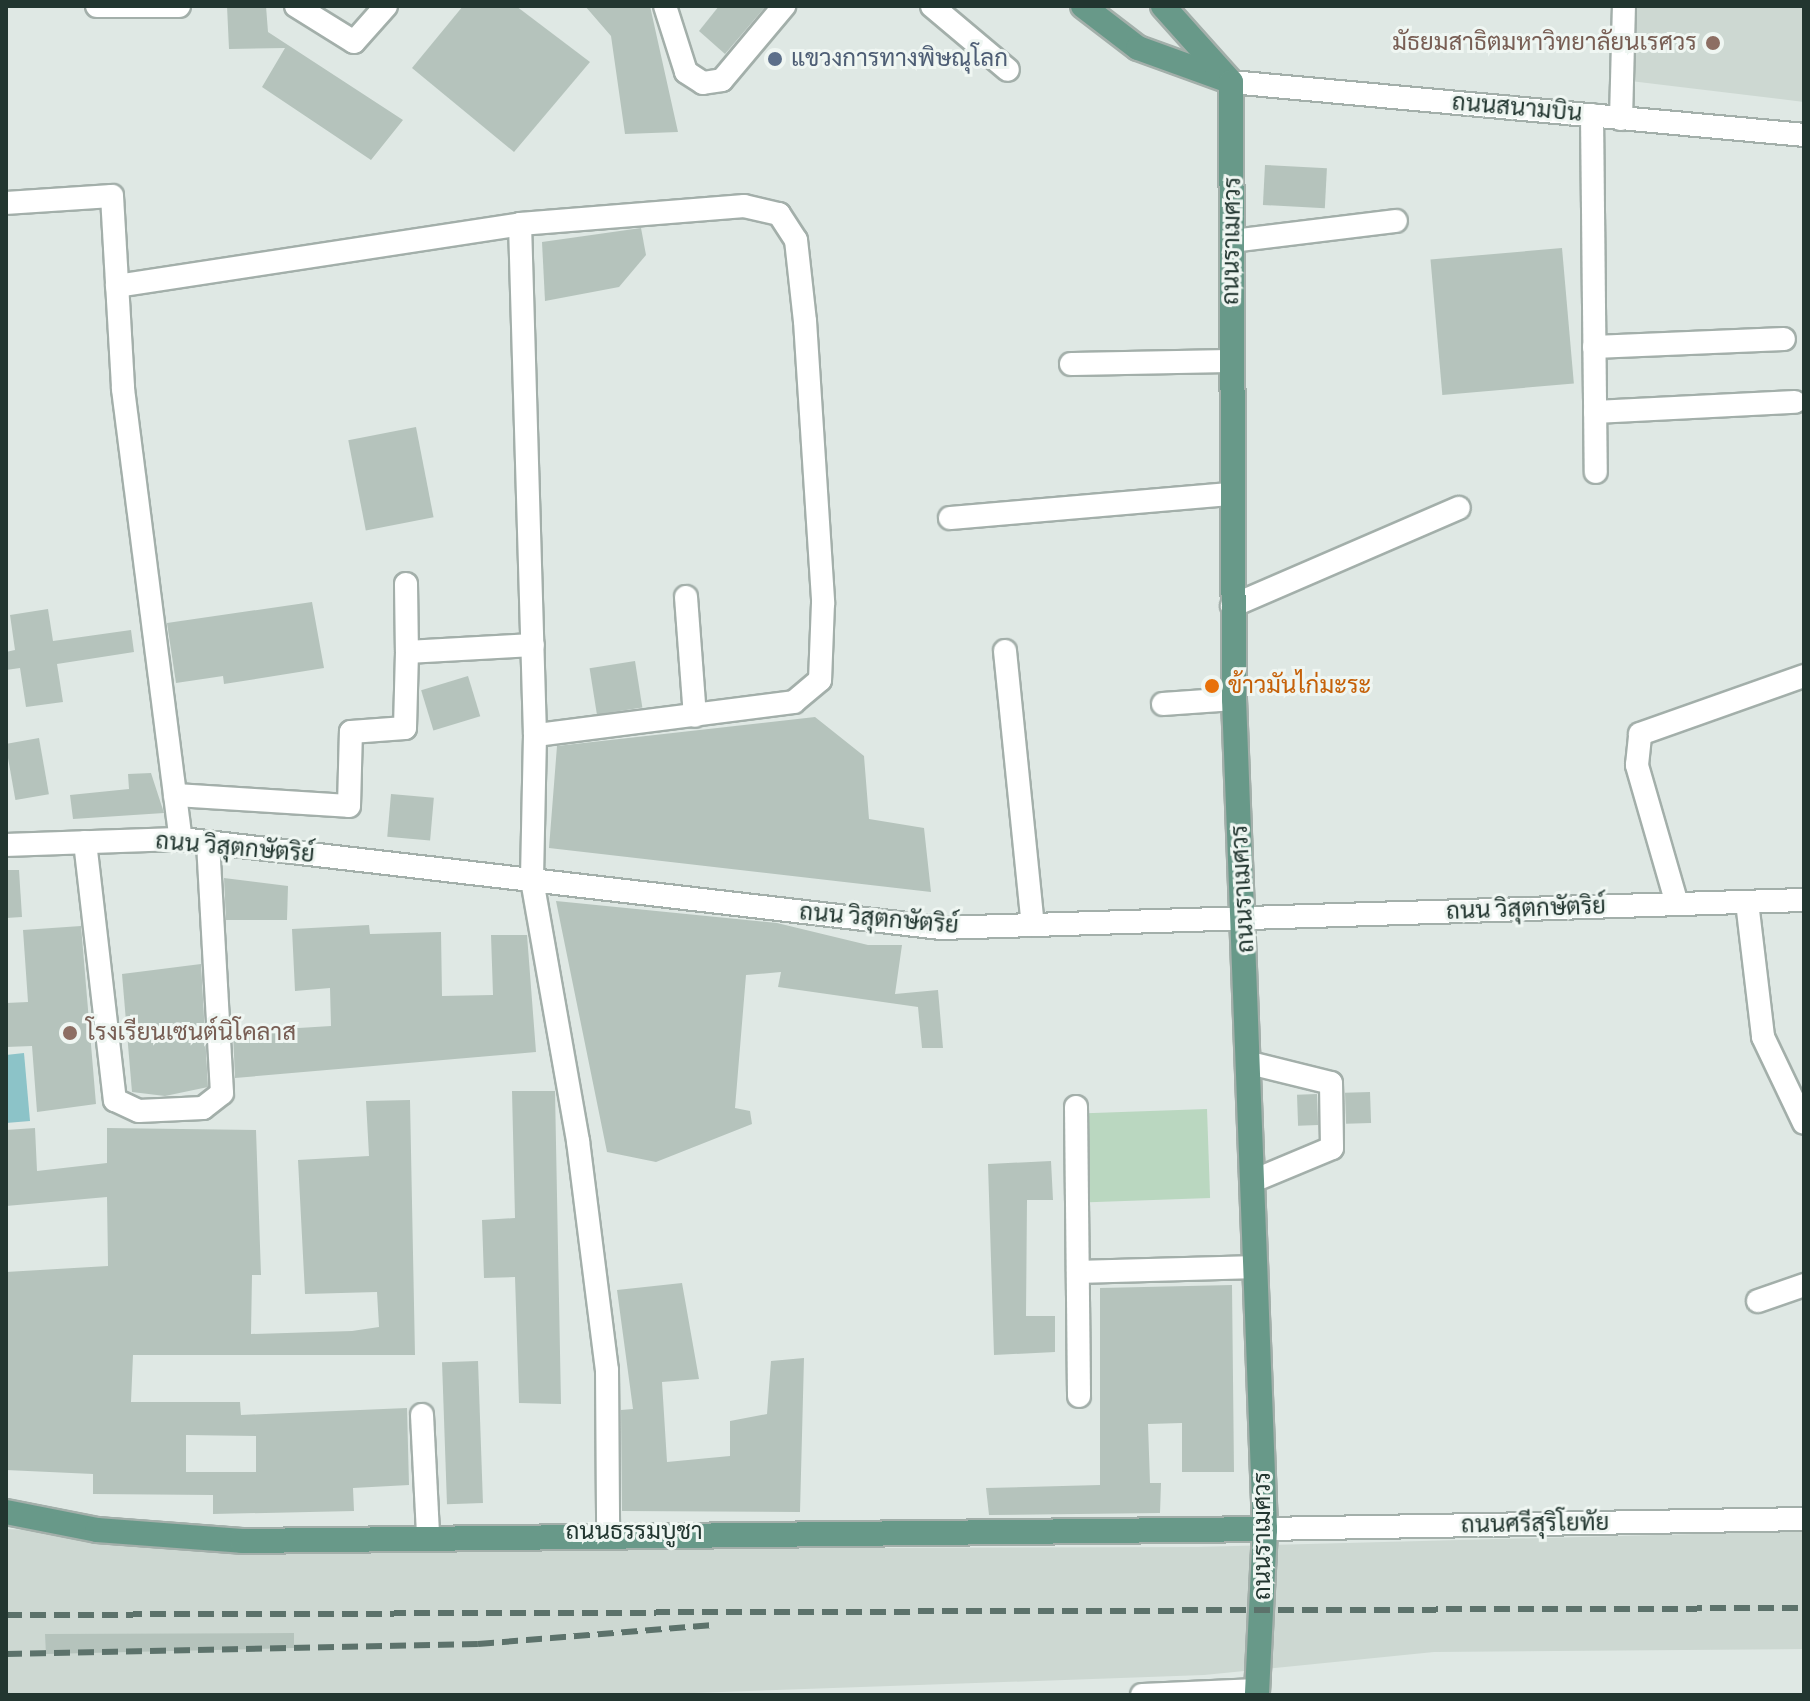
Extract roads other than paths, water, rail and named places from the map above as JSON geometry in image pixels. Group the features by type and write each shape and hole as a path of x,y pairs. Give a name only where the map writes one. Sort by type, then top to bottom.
{"main road":[{"path":"1083,6 1138,48 1231,82"},
{"path":"1163,6 1231,82"},
{"name":"ถนนราเมศวร","path":"1231,82 1230,494 1234,699 1245,917 1265,1529 1257,1692"},
{"name":"ถนนธรรมบูชา","path":"6,1512 97,1530 242,1541 608,1532 1265,1529"}],"street":[{"path":"97,6 179,6"},
{"path":"296,6 354,42 386,6"},
{"path":"665,6 686,72 703,83 722,80 784,6"},
{"path":"932,6 1008,70"},
{"path":"1621,119 1624,6"},
{"name":"ถนนสนามบิน","path":"1231,82 1804,135"},
{"path":"1592,115 1596,472"},
{"path":"6,203 112,196 123,389 181,839"},
{"path":"117,286 520,224 744,206 779,214 796,240 823,603 820,680 794,702 535,735"},
{"path":"1232,241 1396,221"},
{"path":"520,224 535,735 532,880 578,1141 607,1370 608,1532"},
{"path":"1594,347 1784,339"},
{"path":"1071,364 1231,361"},
{"path":"1595,412 1795,402"},
{"path":"950,518 1230,494"},
{"path":"1232,606 1459,508"},
{"path":"175,795 349,806 351,732 405,728 406,584"},
{"path":"686,597 695,716"},
{"path":"407,652 533,645"},
{"path":"1005,651 1033,925"},
{"path":"1677,904 1637,765 1640,734 1804,676"},
{"path":"1163,704 1234,699"},
{"name":"ถนน วิสุตกษัตริย์","path":"6,845 181,839 941,928 1804,900"},
{"path":"85,842 115,1100 139,1111 203,1108 222,1093 208,843"},
{"path":"1747,902 1763,1037 1804,1123"},
{"path":"1250,1063 1331,1083 1332,1148 1253,1181"},
{"path":"1076,1107 1079,1396"},
{"path":"1078,1272 1256,1267"},
{"path":"1758,1301 1804,1285"},
{"path":"422,1415 428,1535"},
{"name":"ถนนศรีสุริโยทัย","path":"1265,1529 1804,1519"},
{"path":"1142,1695 1257,1692"}],"water":[{"path":"24,1053 30,1121 6,1123 6,1055"}],"railway":[{"path":"6,1615 1804,1608"},
{"path":"6,1654 478,1644 713,1625"}],"place":[{"name":"มัธยมสาธิตมหาวิทยาลัยนเรศวร","path":"1713,43"},
{"name":"แขวงการทางพิษณุโลก","path":"775,59"},
{"name":"ข้าวมันไก่มะระ","path":"1212,686"},
{"name":"โรงเรียนเซนต์นิโคลาส","path":"70,1033"}]}
